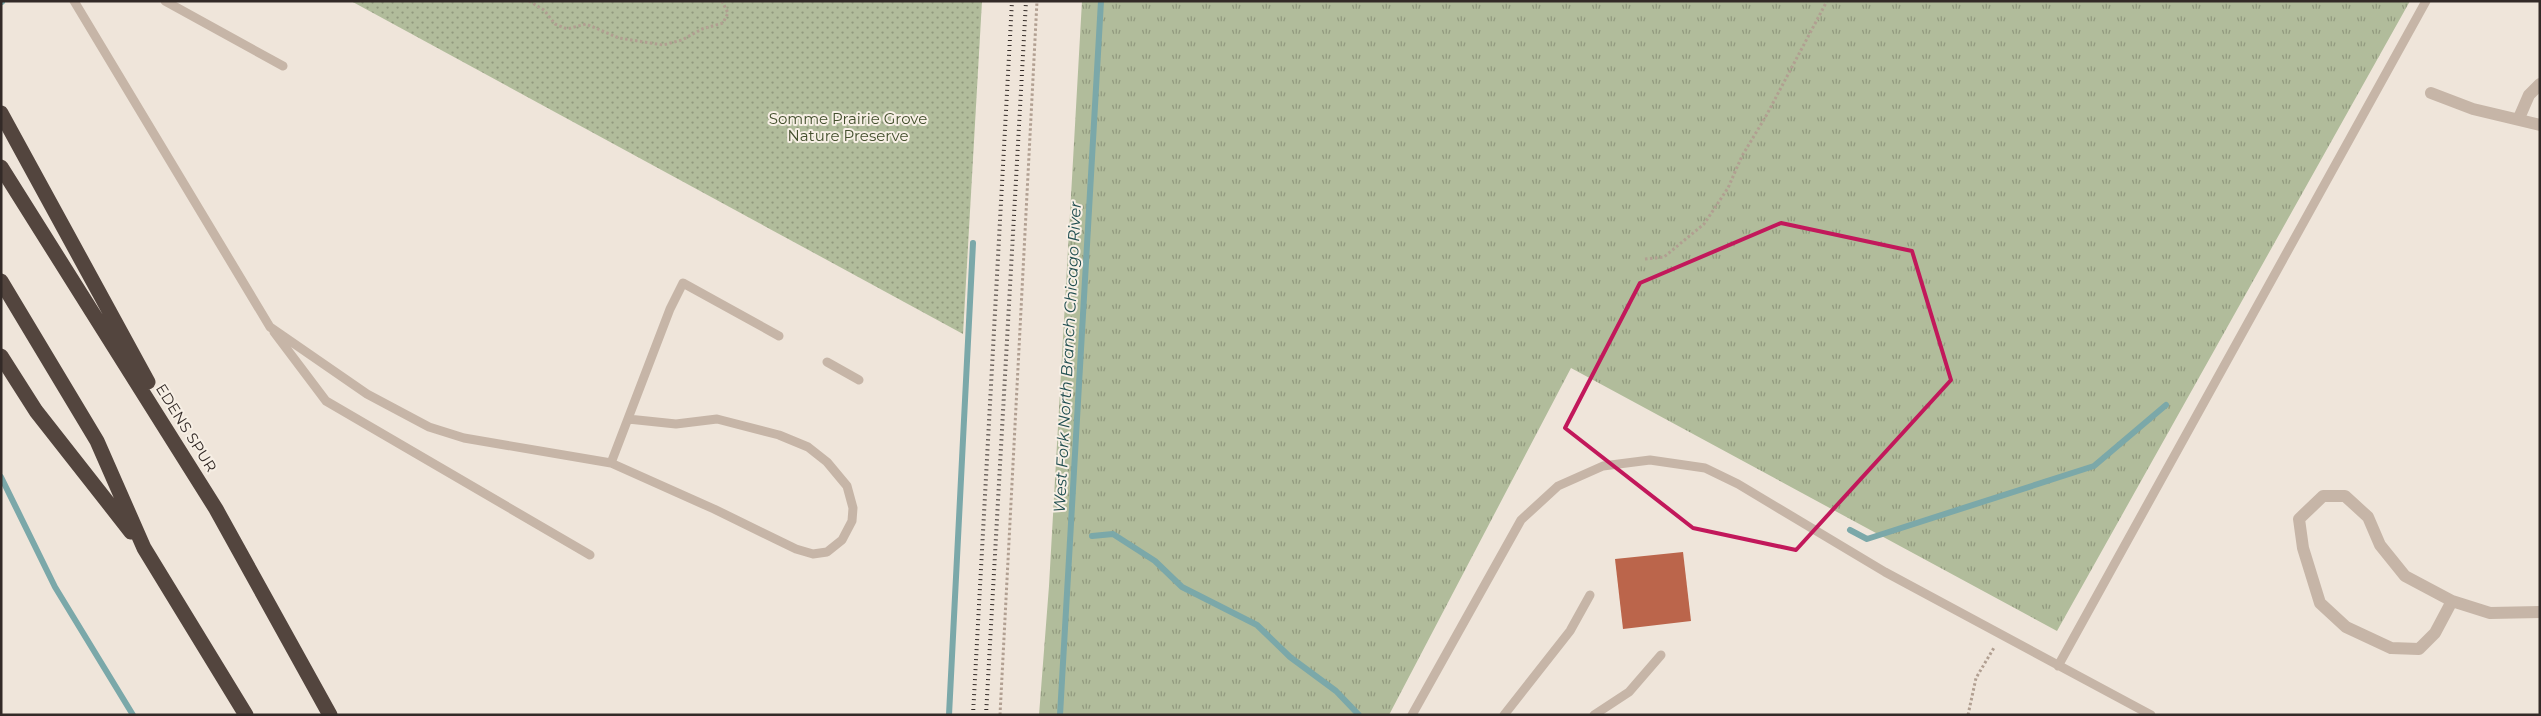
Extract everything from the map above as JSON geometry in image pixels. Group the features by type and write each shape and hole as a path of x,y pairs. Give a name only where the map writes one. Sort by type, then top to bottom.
{"highway":[{"path":"1,113 216,509"},
{"name":"EDENS SPUR","path":"1,167 216,509 330,715"},
{"path":"1,281 97,441 144,548"},
{"path":"1,356 36,411 144,548 246,715"}],"street":[{"path":"2519,118 2529,95 2540,84"},
{"path":"2431,93 2473,108 2519,118 2540,125"},
{"path":"2452,601 2435,633 2420,649 2391,648 2346,627 2320,603 2303,548 2299,519 2323,496 2345,496 2368,517 2380,545 2405,576 2452,601 2490,613 2540,612"}],"lane":[{"path":"74,1 270,327 326,401 590,554"},
{"path":"165,1 283,66"},
{"path":"2058,666 2426,1"},
{"path":"611,463 670,309 683,283 780,336"},
{"path":"270,327 367,394 429,427 464,438 611,463 714,509 796,549 813,554 827,552 842,540 852,521 853,508 847,486 828,462 808,447 779,435 717,419 676,424 628,419"},
{"path":"827,362 859,380"},
{"path":"1412,715 1521,520 1558,486 1603,466 1650,460 1705,468 1738,484 1877,567 2152,715"},
{"path":"1504,715 1570,631 1590,594"},
{"path":"1594,715 1629,692 1661,655"}],"path":[{"path":"529,1 544,10 555,24 567,29 586,24 619,38 662,45 682,40 702,29 722,23 728,13 722,1"},
{"path":"1000,715 1037,1"},
{"path":"1645,259 1664,257 1704,224 1728,188 1742,156 1762,123 1827,1"},
{"path":"1968,715 1976,678 2002,634"}],"highlighted area":[{"path":"1781,223 1912,251 1951,380 1796,550 1693,528 1565,428 1640,283"}],"green space":[{"name":"Somme Prairie Grove Nature Preserve","path":"351,1 982,1 963,334"},
{"path":"1082,1 2410,1 2057,631 1571,368 1389,715 1039,715 1049,586"}],"building":[{"path":"1683,552 1691,621 1623,629 1615,559"}],"waterway":[{"name":"West Fork North Branch Chicago River","path":"1060,715 1101,1"},
{"path":"949,715 973,243"},
{"path":"1850,530 1867,539 2094,466 2166,405"},
{"path":"1,477 55,587 133,715"},
{"path":"1092,536 1113,534 1155,561 1182,587 1257,625 1290,657 1336,691 1359,715"}],"railway":[{"path":"973,715 1012,1"},
{"path":"986,715 1026,1"}]}
